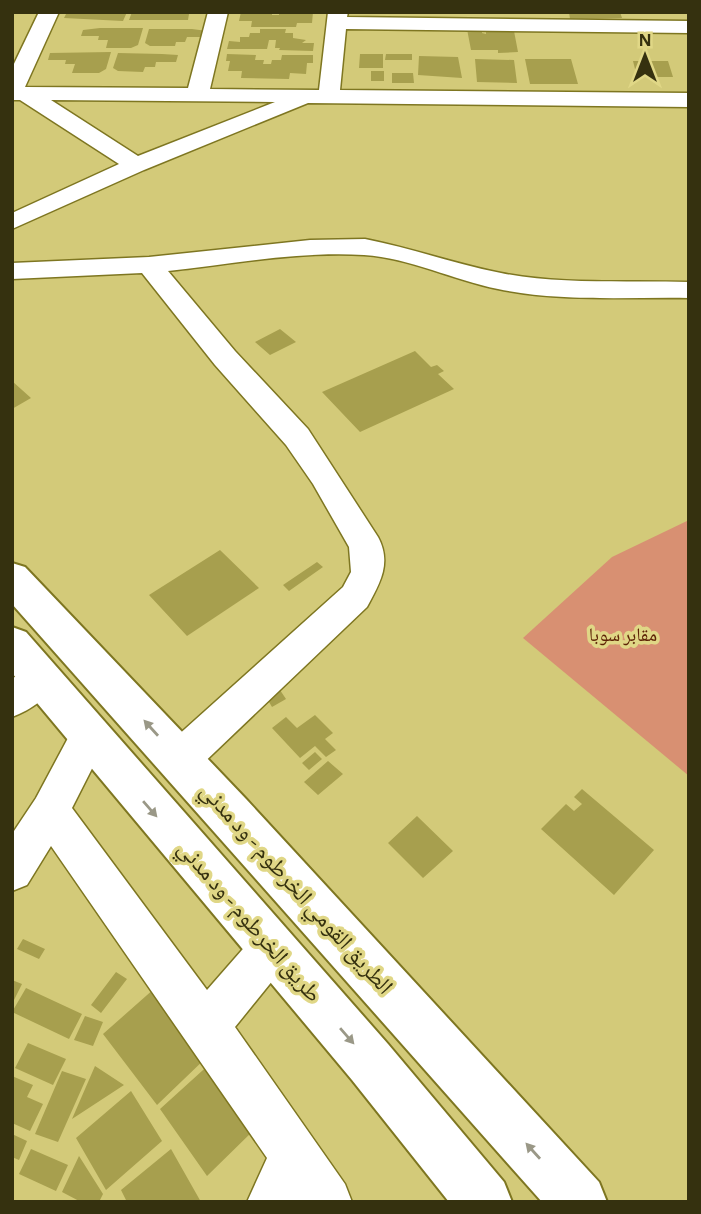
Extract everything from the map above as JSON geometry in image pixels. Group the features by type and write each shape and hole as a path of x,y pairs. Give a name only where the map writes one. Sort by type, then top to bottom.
{"highway":[{"name":"الطريق القومي الخرطوم - ود مدني","path":"12,578 180,759 579,1202"},
{"name":"طريق الخرطوم - ود مدني","path":"22,674 89,737 370,1062 484,1202"}],"street":[{"path":"16,92 49,12"},
{"path":"198,93 218,12"},
{"path":"323,94 338,18 689,27"},
{"path":"632,99 689,89"},
{"path":"16,92 689,100"},
{"path":"16,92 88,131 136,165"},
{"path":"12,222 136,165 323,94"},
{"path":"12,271 149,265 310,248 365,247 398,253 498,281 530,286 689,290"},
{"path":"149,265 225,358 297,437 366,545 368,572 355,597 180,759"},
{"path":"12,871 50,811 89,737"},
{"path":"50,811 206,1026 327,1202"},
{"path":"206,1026 271,949"},
{"path":"272,1202 294,1157"}],"green space":[{"name":"مقابر سوبا","path":"689,520 689,776 523,638 612,557"}],"building":[{"path":"67,12 127,12 123,21 64,18"},
{"path":"132,12 189,14 188,20 129,20"},
{"path":"241,12 272,12 272,15 279,15 279,12 313,12 312,23 297,23 296,27 251,27 252,21 239,21"},
{"path":"569,12 620,12 622,18 570,19"},
{"path":"143,28 138,45 131,48 106,48 108,40 98,40 99,36 81,36 83,30"},
{"path":"149,29 207,31 206,37 187,37 185,42 176,42 175,46 150,46 145,43"},
{"path":"260,29 286,29 285,33 293,33 293,38 306,40 302,43 314,43 313,51 279,50 280,48 275,48 276,40 269,40 267,49 227,49 229,41 240,42 240,37 260,33"},
{"path":"467,29 482,29 482,33 486,34 486,30 514,31 518,52 471,50"},
{"path":"111,52 106,69 99,73 72,73 75,64 65,64 66,60 48,60 50,53"},
{"path":"118,53 178,55 176,62 156,62 155,67 145,67 143,72 118,71 113,68"},
{"path":"227,54 256,55 255,60 264,60 263,64 281,60 282,55 313,55 313,63 307,63 306,74 290,73 289,79 241,78 242,71 228,71 230,61 226,61"},
{"path":"360,54 383,54 383,68 359,68"},
{"path":"386,54 412,54 412,60 385,60"},
{"path":"419,56 458,57 462,78 418,75"},
{"path":"475,59 514,60 517,83 477,82"},
{"path":"525,59 571,59 578,84 530,84"},
{"path":"633,61 668,61 673,77 637,77"},
{"path":"371,71 384,71 384,81 371,81"},
{"path":"392,73 413,73 414,83 392,83"},
{"path":"280,329 296,342 270,355 255,342"},
{"path":"415,351 431,367 437,365 444,371 438,374 454,389 360,432 322,392"},
{"path":"12,381 31,398 12,409"},
{"path":"220,550 259,588 187,636 149,595"},
{"path":"317,562 323,567 289,591 283,585"},
{"path":"280,690 286,699 272,707 266,697"},
{"path":"315,715 333,733 325,739 336,750 326,757 315,746 300,758 272,728 286,717 297,728"},
{"path":"315,752 322,759 309,770 302,763"},
{"path":"328,761 343,774 318,795 304,782"},
{"path":"582,789 654,850 614,895 541,829 566,804 574,811 582,804 574,797"},
{"path":"417,816 453,851 423,878 388,843"},
{"path":"23,939 45,949 39,959 17,949"},
{"path":"116,972 127,979 101,1013 91,1005"},
{"path":"12,980 22,984 12,1004"},
{"path":"26,988 82,1014 69,1039 12,1012"},
{"path":"155,988 208,1056 157,1105 103,1034"},
{"path":"85,1016 103,1022 93,1046 74,1040"},
{"path":"28,1043 66,1059 53,1085 15,1068"},
{"path":"213,1061 260,1124 207,1176 160,1109"},
{"path":"95,1066 124,1085 72,1119"},
{"path":"62,1071 86,1079 58,1142 35,1134"},
{"path":"12,1076 33,1085 27,1097 43,1104 30,1131 12,1123"},
{"path":"131,1091 162,1141 106,1190 76,1138"},
{"path":"12,1134 27,1141 19,1160 12,1157"},
{"path":"31,1149 68,1165 56,1191 19,1174"},
{"path":"171,1149 201,1202 127,1202 121,1190"},
{"path":"79,1156 103,1194 99,1202 81,1202 62,1192"}]}
